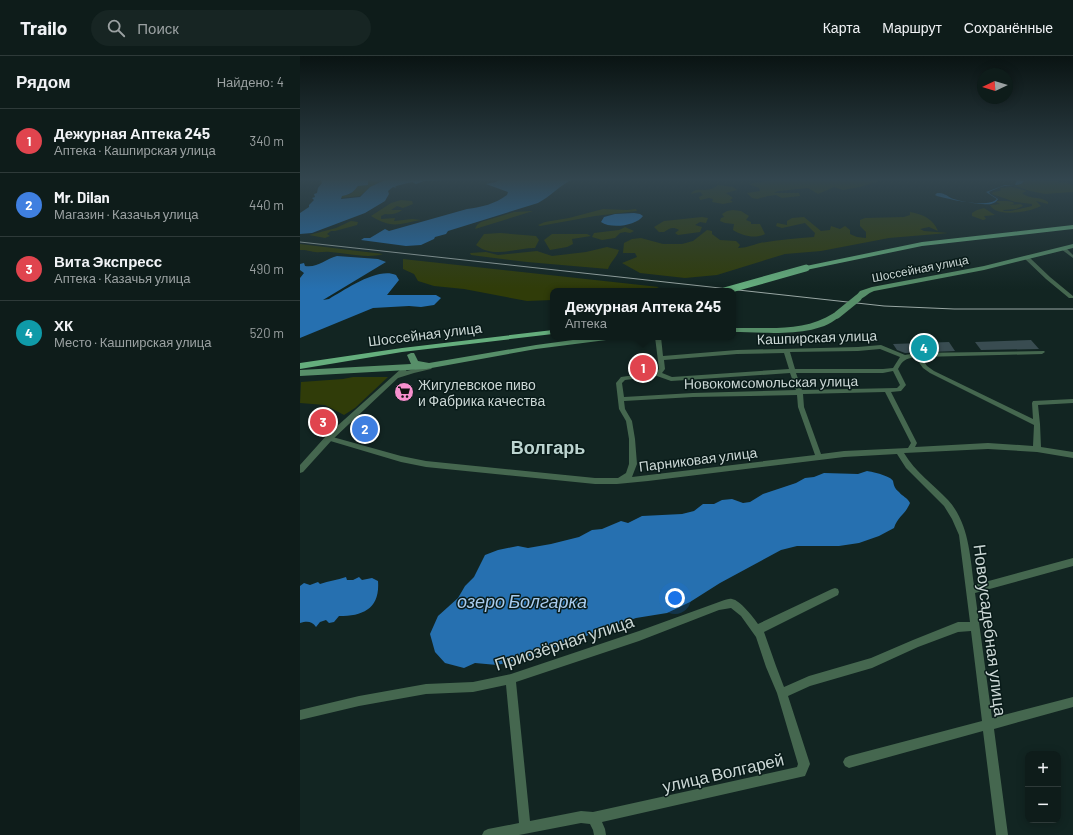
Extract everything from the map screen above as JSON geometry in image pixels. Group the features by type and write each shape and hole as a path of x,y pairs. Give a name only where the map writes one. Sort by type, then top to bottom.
{"main road":[{"name":"Шоссейная улица","path":"736,288 922,244 1073,227"},
{"name":"Шоссейная улица","path":"736,293 808,270 837,264 928,247 1073,230"},
{"name":"Шоссейная улица","path":"736,330 781,330 815,327 830,320 858,298 862,293 872,289 948,276 1073,246"},
{"name":"Шоссейная улица","path":"300,366 550,327"},
{"name":"Шоссейная улица","path":"300,360 413,349 550,332"},
{"name":"Шоссейная улица","path":"300,373 404,368 442,364 536,347 591,340"},
{"name":"Шоссейная улица","path":"413,349 414,362 418,364 462,361"},
{"path":"404,368 413,349"}],"street":[{"path":"1063,248 1073,257"},
{"path":"1027,258 1071,297"},
{"path":"658,374 662,369 662,358 659,340"},
{"name":"Кашпирская улица","path":"662,358 737,352 858,349 881,346 904,357"},
{"path":"786,350 800,394 801,407 819,457"},
{"path":"617,481 629,475 633,464 632,439 629,421 622,409 620,399 619,383 623,378 658,374 672,379 792,371 883,371 895,368 904,357 917,355 1042,352"},
{"path":"917,355 925,367 932,372 1037,424"},
{"path":"394,379 413,371 442,364"},
{"path":"300,470 329,438 394,379 404,368"},
{"name":"Новокомсомольская улица","path":"620,399 731,394 800,394 899,390 902,384 895,368"},
{"name":"Шоссейная улица","path":"348,371 390,370 394,372 394,379"},
{"path":"887,391 914,443 910,450"},
{"path":"1037,449 1035,402 1073,401"},
{"name":"Парниковая улица","path":"329,438 401,459 426,464 595,481 617,481 648,478 844,454 910,450 988,446 1037,449 1073,455"},
{"name":"Новоусадебная улица","path":"899,451 909,469 948,506 956,518 963,535 1002,835"},
{"path":"633,464 638,474 648,478"},
{"path":"970,590 1073,562"},
{"path":"757,630 835,592"},
{"name":"Приозёрная улица","path":"300,715 359,701 426,689 473,687 511,679 639,636 719,606 732,603 744,613 760,634 771,667 782,693"},
{"path":"782,693 809,681 872,664 916,643 958,627 974,626"},
{"path":"511,679 525,827"},
{"name":"улица Волгарей","path":"488,835 581,816 593,818 801,772 804,764 782,693"},
{"path":"849,762 1073,702"},
{"path":"593,818 599,829 600,835"}],"green space":[{"path":"372,216 381,216 381,219 395,218 394,221 412,219 421,220 401,224 390,224"},
{"path":"500,216 516,216 475,229 481,222"},
{"path":"575,216 593,216 540,226 538,225 545,222"},
{"path":"749,216 746,220 751,222 751,224 760,224 765,234 753,237 741,234 733,230 734,224 720,221 721,218"},
{"path":"924,216 933,223 938,231 929,227 920,229 924,231 948,233 889,238 821,251 785,254 717,275 685,278 640,273 622,263 637,257 635,253 623,253 624,243 632,239 641,238 663,244 682,244 693,241 707,230 712,231 712,234 720,240 736,241 740,245 738,248 741,248 760,243 814,237 815,233 805,223 782,228 776,226 777,223 787,225 787,221 792,218 804,217 821,231 830,230 831,226 840,229 845,226 850,230 850,234 857,237 866,238 866,232 860,226 860,220 865,218"},
{"path":"973,216 984,216 986,219 983,220"},
{"path":"702,217 708,218 706,223 700,222 695,225 702,227 700,232 678,235 675,233 679,230 674,228 664,232 659,232 654,227 664,221"},
{"path":"351,221 358,222 357,225 331,231 327,234 330,236 325,238 309,235 336,228"},
{"path":"625,227 634,231 630,233 620,233 615,238 602,240 592,237 594,233 619,230"},
{"path":"500,233 536,236 539,240 535,248 505,252 490,251 476,245 484,234"},
{"path":"552,234 587,234 591,236 572,239 573,244 567,247 550,250 544,240"},
{"path":"300,244 383,254 364,256 300,250"},
{"path":"607,247 619,250 608,269 527,262 471,255 470,253 486,252 498,255 537,251 552,256 586,252"},
{"path":"403,259 659,287 550,288 550,300 527,301 464,289 434,286 418,281 414,274 403,269"},
{"path":"353,377 388,377 355,408 344,415 325,405 300,403 301,382"}],"water":[{"path":"300,216 356,216 312,233 300,234"},
{"path":"441,216 495,216 448,231 446,234 435,237 434,239 421,245 406,246 361,240 364,238 370,238 385,229 389,231"},
{"path":"643,216 635,222 617,226 601,222 604,217"},
{"path":"337,256 378,259 386,262 323,300 329,299 361,281 380,274 388,273 396,275 399,280 387,295 436,295 441,298 434,305 421,307 409,306 373,308 300,338 300,278 304,273 300,270 300,264 304,263 305,266 314,266"},
{"name":"озеро Болгарка","path":"867,471 882,474 892,479 897,490 908,499 910,503 897,521 894,528 879,536 859,543 839,546 797,546 781,550 720,583 690,602 667,613 636,618 522,659 497,665 475,663 464,668 445,663 435,652 430,634 438,616 458,598 465,586 474,577 485,555 498,550 518,546 528,548 551,544 579,537 592,530 602,529 621,521 628,523 642,516 682,514 694,511 703,504 714,504 722,500 732,499 743,503 750,502 763,494 796,483 805,478 814,477 824,473 858,474"},
{"path":"346,577 347,580 353,580 359,577 362,580 372,578 378,581 376,598 369,609 348,616 339,616 334,622 329,623 326,620 320,622 316,627 309,622 300,623 300,586 304,583 310,585 318,582 320,584"}],"building":[{"path":"1031,340 1039,349 981,350 975,342"},
{"path":"949,342 955,351 905,353 897,350 893,344"}],"railway":[{"path":"300,242 720,288"},
{"path":"736,290 884,306 954,309 1073,309"}],"place":[{"name":"ХК","path":"924,348"},
{"name":"Дежурная Аптека 245","path":"643,368"},
{"name":"Жигулевское пиво и Фабрика качества","path":"404,392"},
{"name":"Вита Экспресс","path":"323,422"},
{"name":"Mr. Dilan","path":"365,429"}],"district":[{"name":"Волгарь","path":"548,447"}]}
